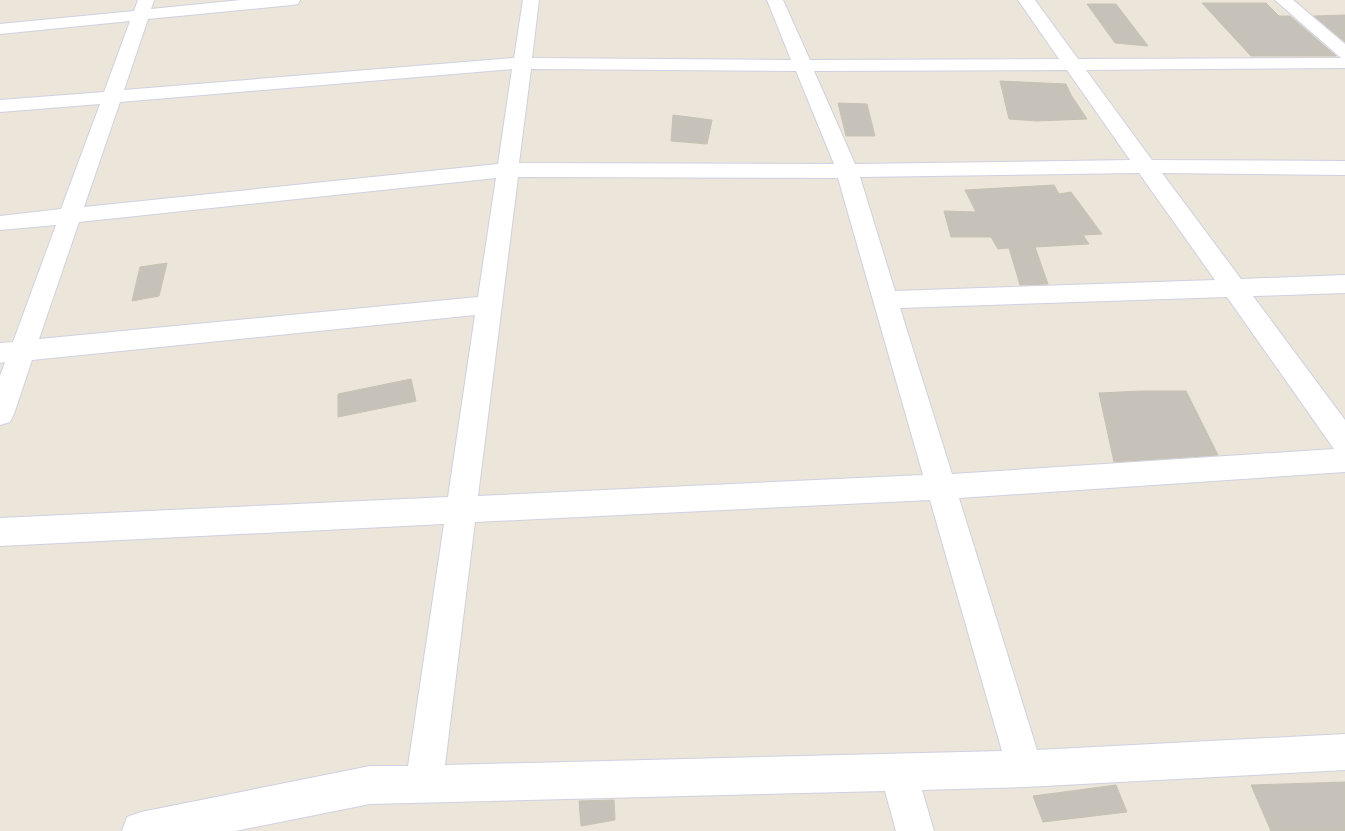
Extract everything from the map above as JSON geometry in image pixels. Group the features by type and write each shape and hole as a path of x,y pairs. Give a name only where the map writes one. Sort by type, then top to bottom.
{"street":[{"path":"0,28 144,7 292,0"},
{"path":"424,783 531,0"},
{"path":"775,0 847,171 1025,769"},
{"path":"1026,0 1345,442"},
{"path":"1283,0 1345,52"},
{"path":"0,414 11,352 71,214 144,7"},
{"path":"0,106 522,62 802,66 1345,64"},
{"path":"0,223 71,214 508,170 847,171 1146,166 1345,168"},
{"path":"886,300 1345,284"},
{"path":"11,352 489,305"},
{"path":"0,532 941,487 1345,460"},
{"path":"141,831 370,785 1025,769 1345,752"},
{"path":"900,772 915,831"}],"building":[{"path":"1202,3 1266,3 1279,16 1290,16 1336,56 1251,56"},
{"path":"1087,4 1116,4 1148,46 1115,43"},
{"path":"1345,15 1345,42 1314,16"},
{"path":"1000,81 1066,84 1087,119 1037,121 1009,119"},
{"path":"838,103 867,104 875,136 846,136"},
{"path":"673,115 712,120 707,144 671,141"},
{"path":"1054,185 1059,194 1071,192 1102,234 1083,235 1089,244 1035,247 1048,284 1020,285 1009,248 998,249 991,237 951,237 944,211 976,212 965,190"},
{"path":"167,263 159,296 132,301 140,267"},
{"path":"411,379 416,401 338,417 338,394"},
{"path":"1186,391 1218,455 1114,462 1099,393"},
{"path":"1345,782 1345,831 1271,831 1251,785"},
{"path":"1116,785 1127,812 1043,822 1033,796"},
{"path":"614,800 615,820 581,826 579,801"}]}
